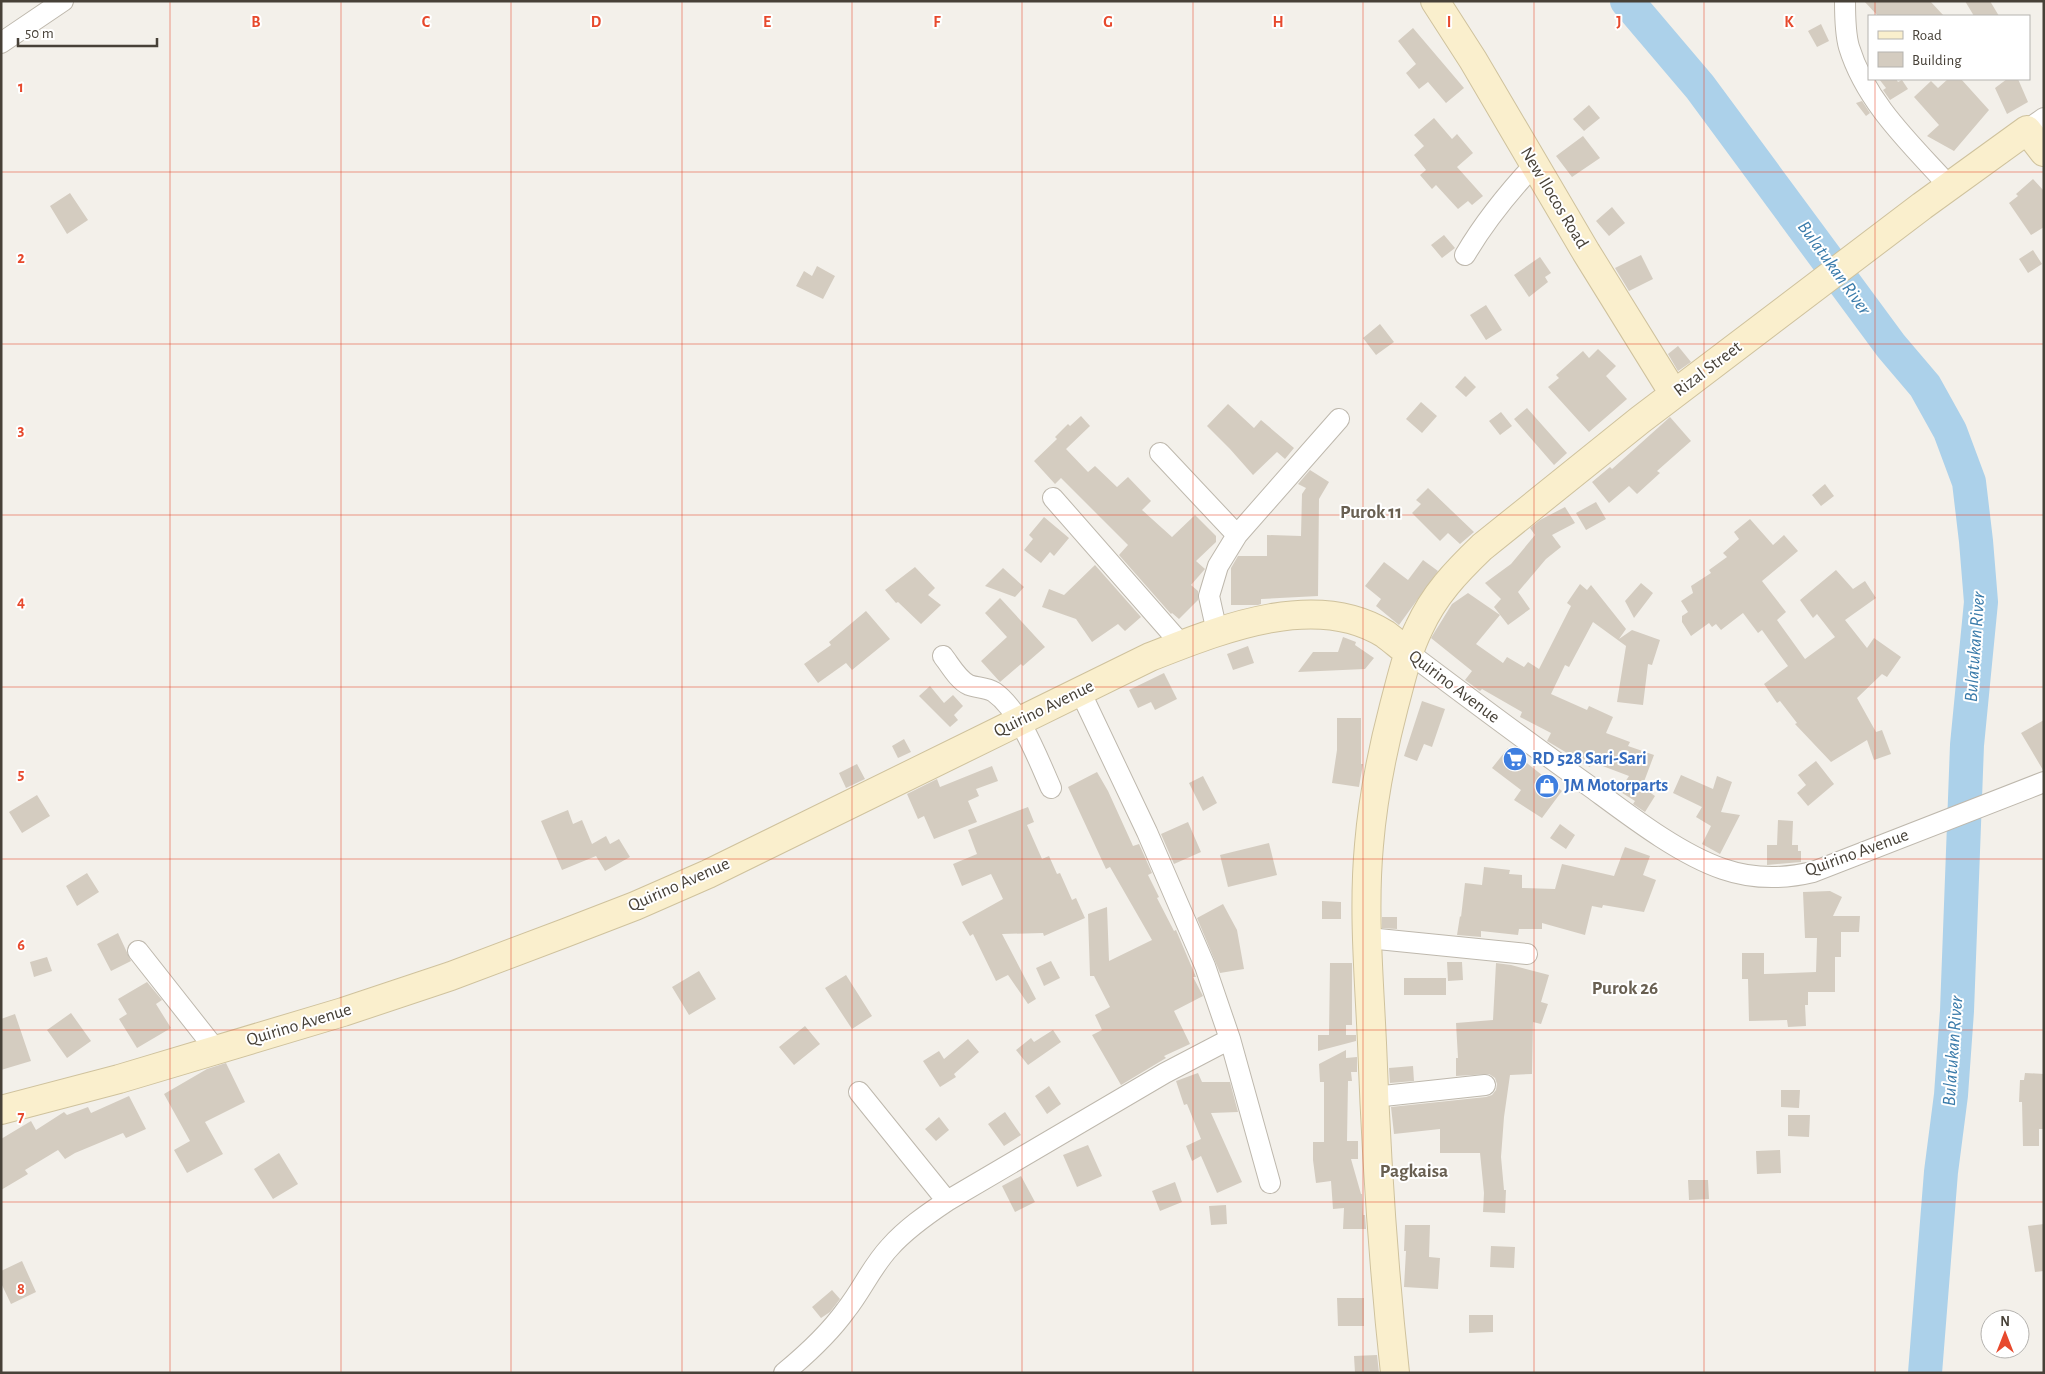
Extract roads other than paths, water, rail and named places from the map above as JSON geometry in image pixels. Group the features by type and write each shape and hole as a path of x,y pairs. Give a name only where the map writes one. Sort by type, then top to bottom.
{"main road":[{"name":"New Ilocos Road","path":"1435,1 1473,60 1586,252 1674,394"},
{"name":"Rizal Street","path":"1395,1373 1374,1097 1368,938 1369,847 1374,799 1383,748 1409,653 1418,628 1435,598 1453,575 1482,547 1520,515 1774,318 1922,206 2035,124"},
{"path":"2035,124 2044,152"},
{"name":"Quirino Avenue","path":"3,1108 119,1079 343,1012 451,976 635,906 708,874 1150,657 1217,632 1255,621 1290,615 1329,615 1355,621 1384,634 1409,653"}],"street":[{"path":"1,43 63,1"},
{"path":"1845,1 1845,21 1849,47 1872,95 1895,126 1949,186"},
{"path":"1465,256 1486,220 1503,198 1534,165"},
{"path":"1217,632 1209,596 1218,566 1237,535 1339,419"},
{"path":"1160,453 1237,535"},
{"path":"1053,498 1182,644"},
{"name":"Quirino Avenue","path":"1409,653 1625,812 1696,857 1722,869 1746,875 1792,876 1813,872 2044,782"},
{"path":"943,656 962,680 969,685 984,687 995,693 1020,721 1051,788"},
{"path":"1080,691 1147,832 1206,966 1230,1039 1270,1183"},
{"path":"1368,938 1527,954"},
{"path":"138,950 216,1050"},
{"path":"784,1373 818,1345 847,1310 869,1274 890,1247 917,1222 947,1201 1165,1072 1230,1039"},
{"path":"1374,1097 1485,1085"},
{"path":"859,1092 947,1201"}],"waterway":[{"name":"Bulatukan River","path":"1627,1 1700,87 1891,346 1925,386 1950,431 1969,482 1981,602 1967,745 1957,1011 1951,1095 1941,1172 1925,1373"}],"place":[{"name":"RD 528 Sari-Sari","path":"1515,759"},
{"name":"JM Motorparts","path":"1547,786"}],"district":[{"name":"Purok 11","path":"1371,512"},
{"name":"Purok 26","path":"1625,988"},
{"name":"Pagkaisa","path":"1414,1171"}]}
